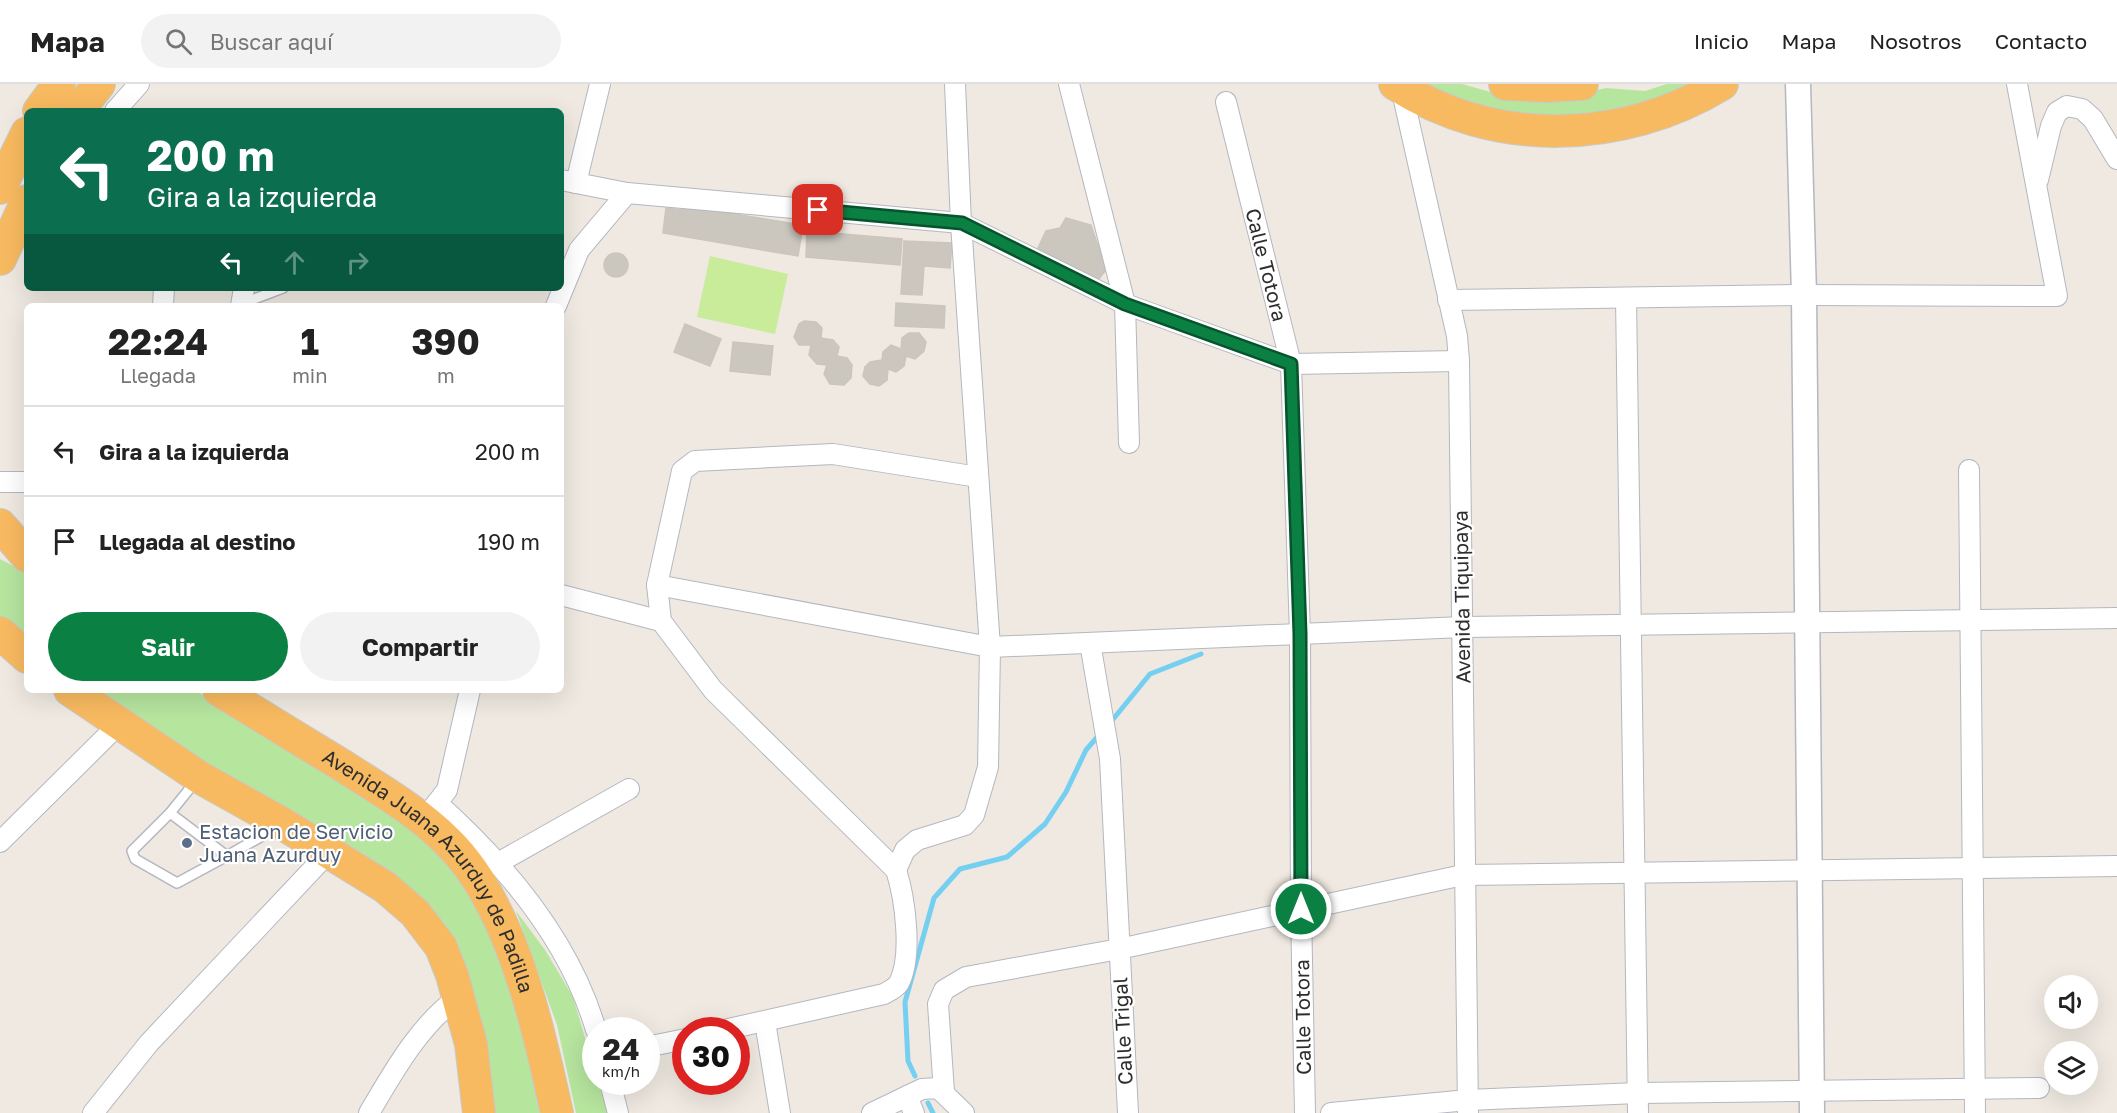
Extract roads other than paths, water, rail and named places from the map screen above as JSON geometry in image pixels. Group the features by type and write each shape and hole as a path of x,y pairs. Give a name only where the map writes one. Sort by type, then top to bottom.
{"highway":[{"path":"41,108 59,84"},
{"path":"80,108 99,84"},
{"path":"1505,84 1582,84"},
{"path":"1398,86 1441,110 1478,122 1527,130 1571,132 1599,129 1648,117 1692,100 1722,84"},
{"path":"0,188 24,139"},
{"path":"0,259 24,207"},
{"path":"0,525 24,553"},
{"path":"0,633 24,654"},
{"name":"Avenida Juana Azurduy de Padilla","path":"74,693 118,725 199,777 283,824 385,888 416,913 441,947 458,997 471,1044 478,1113"},
{"name":"Avenida Juana Azurduy de Padilla","path":"224,693 400,802 430,812 448,842 483,889 509,941 538,1028 557,1113"}],"street":[{"path":"118,108 139,84"},
{"path":"600,84 565,181 627,193 962,223 1125,304 1291,364 1459,361"},
{"path":"896,870 905,850 917,840 965,825 974,815 988,768 990,647 955,84"},
{"path":"1069,84 1125,304 1130,443"},
{"path":"1798,84 1804,295 1812,1102"},
{"path":"1448,300 1804,295 2057,296 2017,84"},
{"name":"Avenida Tiquipaya","path":"1398,86 1457,336 1459,361 1463,627 1463,875 1468,1107"},
{"name":"Calle Totora","path":"1226,102 1291,364 1300,634 1301,909 1305,1113"},
{"path":"2037,186 2051,126 2057,112 2067,106 2082,109 2093,120 2117,159"},
{"path":"564,287 579,250 627,193"},
{"path":"1626,298 1638,1113"},
{"path":"750,1025 884,994 898,986 905,966 904,895 896,870 713,690 661,621 657,585 682,471 695,460 833,454 978,477"},
{"path":"1969,470 1975,1113"},
{"path":"0,482 24,482"},
{"path":"657,585 990,647 1463,627 2117,618"},
{"path":"564,596 661,621"},
{"name":"Calle Trigal","path":"1090,643 1110,759 1128,1113"},
{"path":"469,693 447,790 430,812 475,837 498,863 548,930 588,1002 592,1017"},
{"path":"0,842 118,725"},
{"path":"498,863 629,789"},
{"path":"93,1113 149,1043 328,853"},
{"path":"944,1092 938,1004 945,990 966,977 1119,950 1463,875 2117,866"},
{"path":"369,1113 418,1035 438,1012 458,997"},
{"path":"765,1022 780,1113"},
{"path":"1331,1113 1468,1107 1638,1093 1812,1102 1975,1087 2039,1088"},
{"path":"872,1113 903,1106 922,1089 938,1089 944,1092 964,1113"},
{"path":"613,1095 618,1113"}],"lane":[{"path":"242,299 272,291"},
{"path":"199,777 170,813 132,851 135,860 177,883 283,824"},
{"path":"170,813 227,856"}],"waterway":[{"path":"1110,723 1150,674 1201,654"},
{"path":"915,1076 908,1061 905,1002 934,898 960,869 1007,857 1045,824 1066,792 1086,750 1099,735"},
{"path":"928,1103 933,1113"}],"place":[{"name":"Estacion de Servicio Juana Azurduy","path":"187,843"}]}
